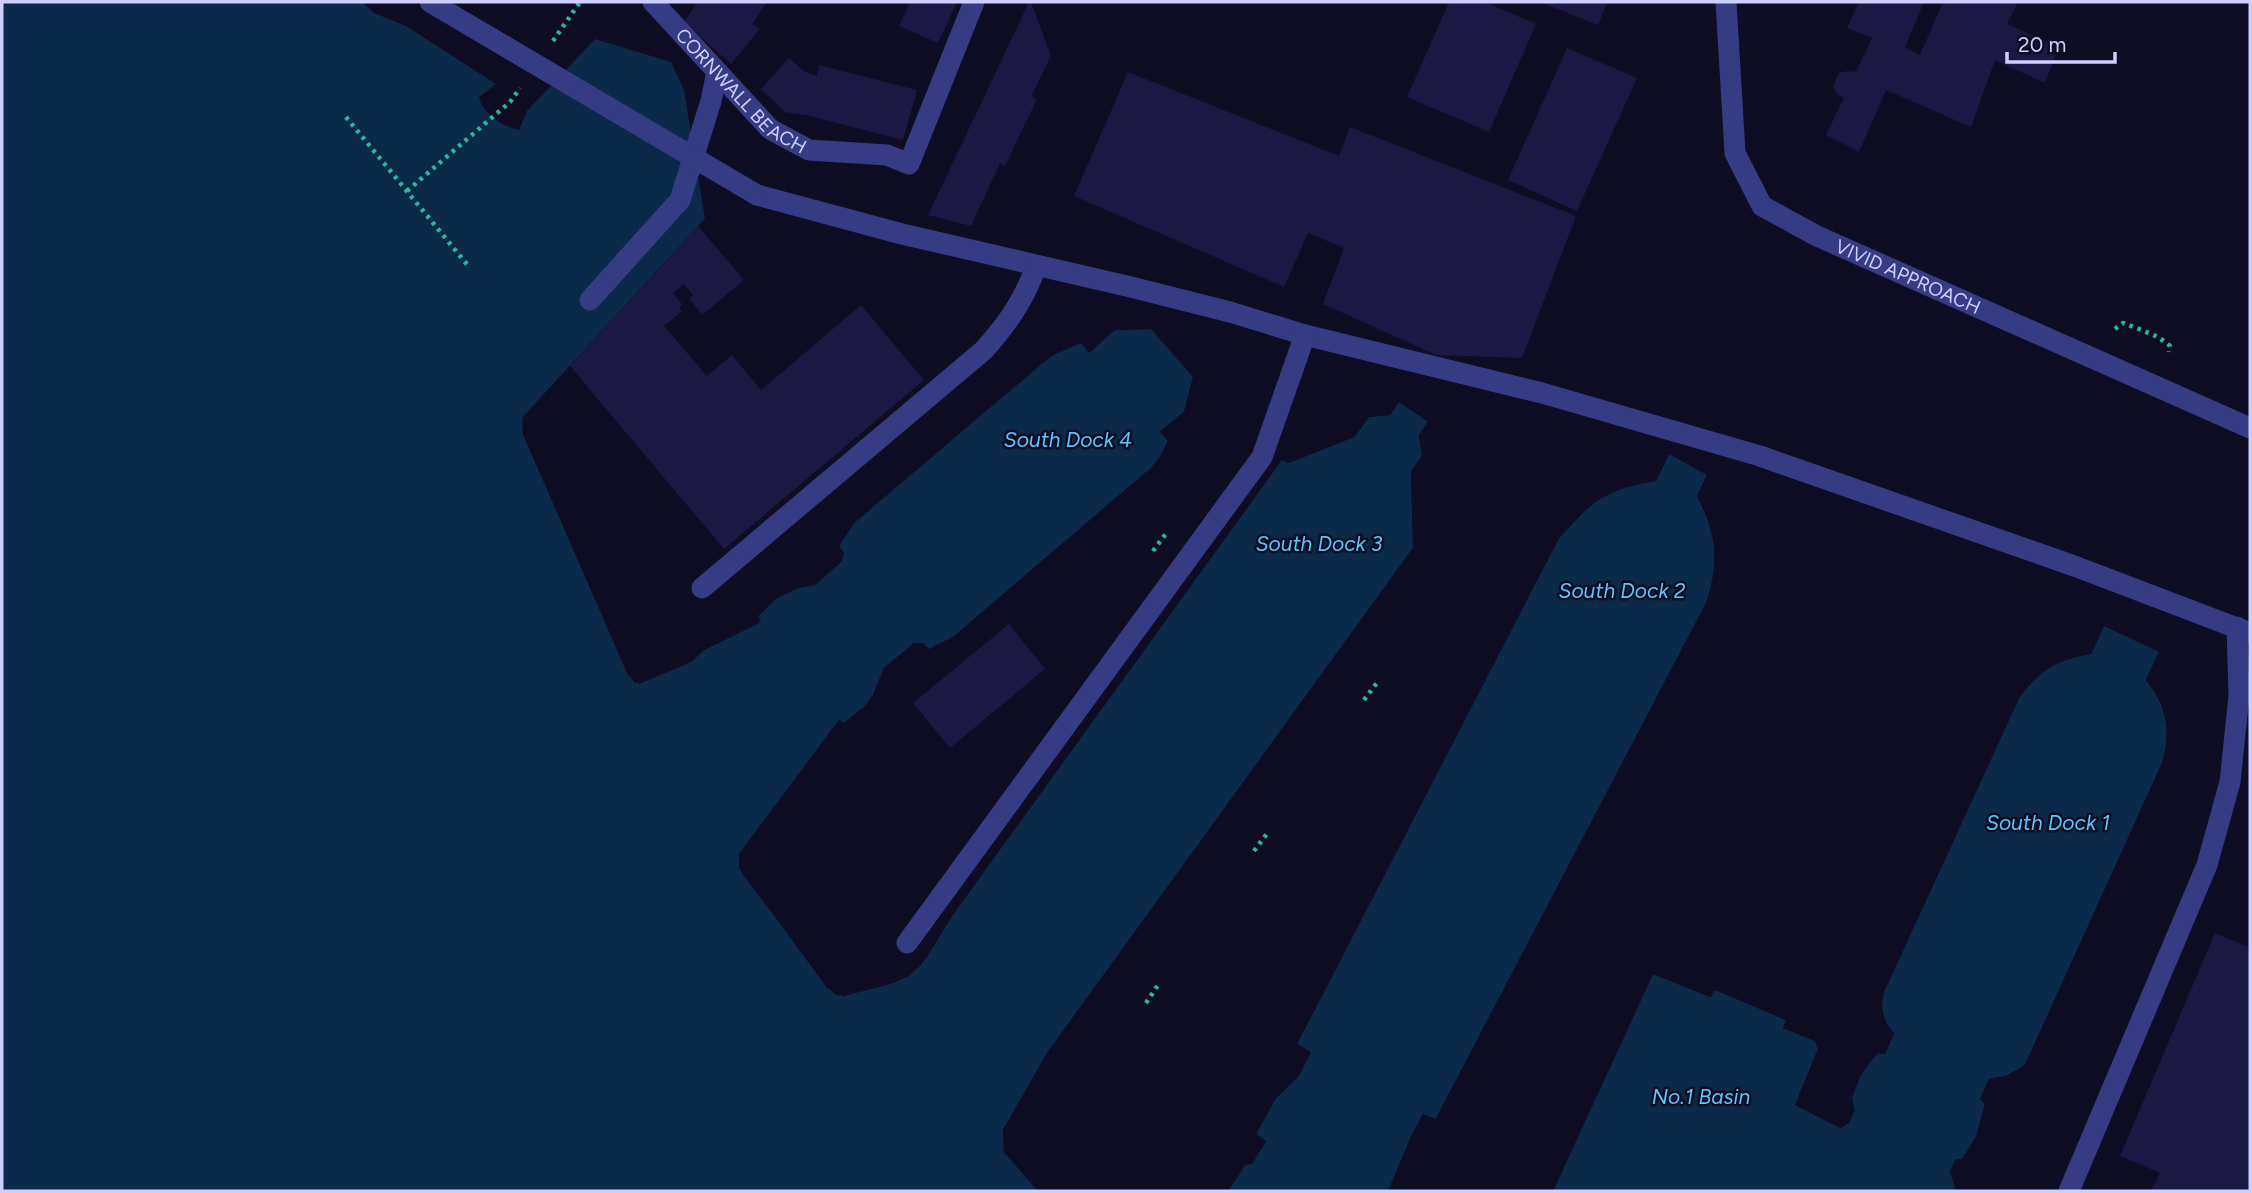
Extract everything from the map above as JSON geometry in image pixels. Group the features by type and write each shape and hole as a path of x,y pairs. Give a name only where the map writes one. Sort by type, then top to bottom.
{"street":[{"path":"430,2 757,195 1230,312 1305,335 1542,393 1760,456 2077,567 2244,630 2230,782 2207,865 2070,1191"},
{"name":"CORNWALL BEACH","path":"653,2 770,130 809,150 887,155 909,164 974,2"},
{"name":"VIVID APPROACH","path":"1726,2 1735,153 1762,206 1817,236 2250,428"},
{"path":"590,300 680,200 711,101 717,72"},
{"path":"702,588 984,349 1026,294 1036,266"},
{"path":"907,943 1262,457 1305,335"}],"path":[{"path":"407,191 510,102"},
{"path":"346,117 470,268"},
{"path":"2115,329 2123,323 2146,330 2167,342 2170,346 2169,352"},
{"path":"1153,551 1168,531"},
{"path":"1364,700 1379,680"},
{"path":"1254,851 1269,831"},
{"path":"1146,1003 1160,982"}],"water":[{"path":"2,2 362,2 374,13 406,26 496,84 479,97 481,103 494,119 519,130 527,111 595,39 671,62 684,90 705,219 523,417 523,434 628,675 635,683 691,662 704,650 761,622 758,616 777,598 798,588 815,585 842,561 839,546 854,523 1040,364 1063,349 1081,343 1089,352 1115,330 1151,329 1193,377 1184,412 1160,431 1168,441 1151,468 953,637 929,650 914,643 884,668 873,695 864,707 844,723 839,720 739,854 739,867 827,988 843,996 896,982 927,957 952,916 1282,459 1289,463 1354,437 1369,417 1390,415 1399,402 1428,422 1419,435 1422,456 1411,471 1413,548 1047,1053 1003,1130 1004,1152 1038,1191 2,1191"},
{"name":"South Dock 2","path":"1669,454 1707,475 1697,496 1709,523 1714,547 1713,572 1707,601 1435,1120 1423,1114 1388,1191 1228,1191 1245,1165 1252,1163 1266,1142 1256,1134 1276,1098 1298,1077 1311,1052 1297,1044 1559,538 1581,514 1611,493 1656,481"},
{"path":"2104,626 2159,652 2146,680 2163,710 2165,752 2025,1065 2006,1076 1989,1079 1980,1099 1985,1104 1976,1137 1962,1159 1956,1159 1950,1171 1956,1191 1553,1191 1653,974 1710,997 1714,989 1786,1020 1783,1028 1815,1041 1818,1049 1795,1105 1840,1128 1849,1123 1852,1097 1859,1079 1878,1053 1885,1054 1894,1034 1883,1014 1884,992 2020,696 2051,667 2091,654"}],"pier":[{"path":"708,215 708,221 526,419 525,424 526,432 631,674 639,680 689,659 703,647 756,620 755,614 775,595 797,584 813,582 839,559 840,553 835,545 851,521 1049,353 1080,339 1089,348 1114,327 1141,326 1151,329 1115,330 1089,353 1081,343 1051,356 854,523 839,546 844,552 842,561 815,585 798,588 777,598 758,616 761,622 704,650 691,662 639,684 628,675 523,434 523,417"},
{"path":"1193,377 1196,378 1187,413 1165,432 1171,442 1154,471 955,639 930,653 921,646 915,646 887,670 876,697 846,726 839,724 742,856 742,866 746,873 836,991 843,992 886,981 907,973 918,963 949,914 1280,457 1289,459 1352,435 1367,414 1388,411 1395,402 1399,402 1390,415 1369,417 1354,437 1288,463 1282,460 952,916 921,965 909,976 887,985 843,996 834,994 743,875 739,867 739,854 839,720 844,723 864,707 873,695 884,668 914,643 923,643 929,649 953,637 1151,468 1168,441 1160,432 1184,412"},
{"path":"1428,422 1431,423 1422,435 1425,457 1415,472 1416,550 1049,1055 1007,1131 1008,1151 1042,1191 1038,1191 1004,1152 1003,1130 1047,1053 1413,548 1411,471 1422,457 1419,435"},
{"path":"1665,453 1669,454 1656,481 1625,486 1592,503 1559,538 1297,1044 1311,1053 1298,1077 1276,1098 1256,1134 1266,1141 1252,1164 1245,1165 1228,1191 1224,1191 1242,1163 1250,1160 1261,1142 1252,1134 1273,1097 1296,1074 1307,1054 1295,1047 1294,1043 1556,536 1590,500 1624,483 1653,478"},
{"path":"1707,475 1710,476 1701,496 1711,516 1717,542 1718,572 1710,602 1439,1121 1434,1123 1424,1118 1392,1191 1388,1191 1423,1114 1436,1119 1707,601 1715,572 1714,543 1707,517 1697,496"},
{"path":"2101,624 2104,626 2091,654 2067,658 2039,673 2020,696 1884,992 1881,1007 1886,1024 1894,1033 1885,1054 1877,1053 1862,1072 1852,1098 1855,1110 1849,1123 1841,1128 1795,1105 1818,1049 1815,1041 1783,1028 1786,1020 1715,990 1711,997 1653,974 1553,1191 1550,1191 1652,970 1709,993 1712,987 1716,986 1788,1017 1788,1026 1818,1038 1822,1050 1799,1104 1840,1124 1847,1121 1851,1110 1848,1097 1859,1070 1875,1051 1883,1051 1890,1034 1883,1025 1877,1008 1881,991 2016,694 2037,671 2066,655 2089,651"},
{"path":"2159,652 2162,653 2150,680 2164,700 2171,724 2171,746 2166,765 2028,1067 2008,1080 1991,1082 1984,1098 1988,1104 1979,1138 1965,1161 1958,1162 1953,1171 1960,1191 1956,1191 1950,1171 1956,1159 1963,1159 1976,1137 1985,1104 1980,1099 1989,1079 2006,1076 2025,1065 2162,763 2167,745 2167,724 2161,701 2146,680"}],"building":[{"path":"697,2 767,2 752,24 760,29 731,64 684,22"},
{"path":"910,2 957,2 938,43 899,26"},
{"path":"1029,2 1051,56 1031,97 1037,99 1005,166 1000,163 971,226 928,215"},
{"path":"1449,2 1485,2 1536,24 1489,132 1407,97"},
{"path":"1540,2 1607,2 1598,25"},
{"path":"1859,2 1924,2 1905,47 1920,55 1943,2 2018,2 2007,24 2059,47 2045,83 1995,60 1971,127 1886,90 1859,152 1826,135 1844,98 1837,94 1833,87 1835,81 1839,73 1856,72 1872,38 1847,28"},
{"path":"1567,48 1637,78 1577,211 1508,180"},
{"path":"789,58 805,72 817,76 819,65 917,90 903,140 785,112 761,89"},
{"path":"1128,72 1339,156 1350,127 1576,216 1522,358 1436,355 1323,304 1344,248 1308,233 1284,287 1074,196"},
{"path":"698,226 744,280 702,315 689,298 693,295 684,284 673,293 682,304 679,307 682,311 664,326 707,376 732,355 761,390 861,305 924,380 724,549 570,366"},
{"path":"1009,624 1045,669 950,748 913,703"},
{"path":"2215,933 2250,948 2250,1191 2151,1191 2160,1173 2120,1156"}],"water label":[{"name":"South Dock 4","path":"1068,440"},
{"name":"South Dock 3","path":"1319,544"},
{"name":"South Dock 1","path":"2048,823"},
{"name":"No.1 Basin","path":"1701,1097"}]}
